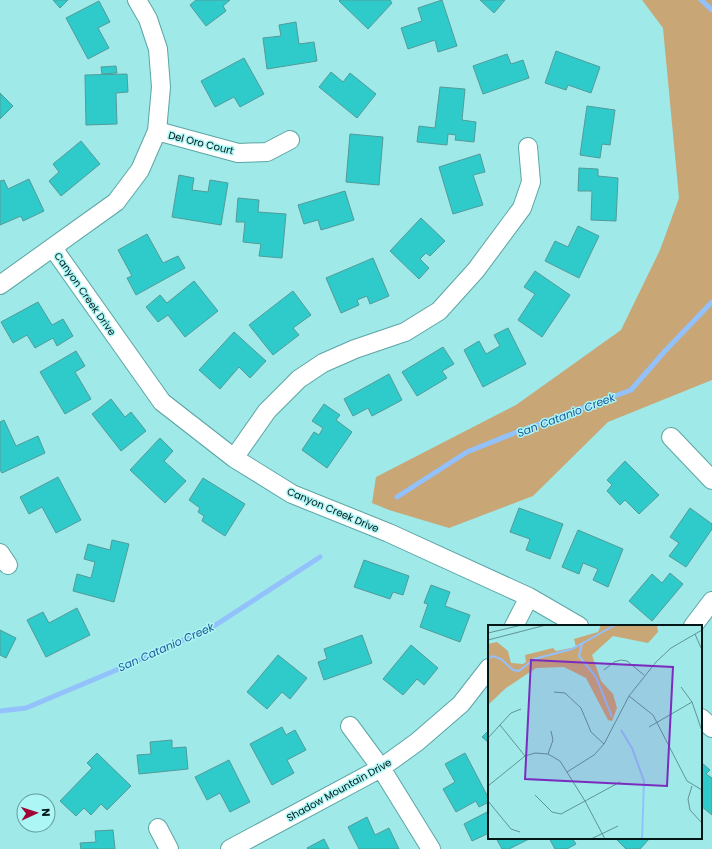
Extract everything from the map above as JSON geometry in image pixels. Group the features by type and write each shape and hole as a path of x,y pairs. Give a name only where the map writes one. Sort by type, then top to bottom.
{"street":[{"path":"0,286 116,202 140,170 157,132 162,87 158,49 148,19 137,0"},
{"name":"Del Oro Court","path":"157,132 238,152 267,152 290,140"},
{"path":"234,458 267,411 299,379 323,363 355,349 406,332 438,311 476,270 522,208 531,182 528,147"},
{"name":"Canyon Creek Drive","path":"53,248 162,402 234,458 292,494 389,533 529,597 577,625"},
{"path":"672,437 712,480"},
{"path":"515,625 529,597"},
{"path":"694,625 712,601"},
{"name":"Shadow Mountain Drive","path":"230,849 381,768 417,742 461,704 488,669"},
{"path":"702,719 712,728"},
{"path":"350,726 381,768 431,849"},
{"path":"158,828 169,849"}],"shaded area":[{"path":"642,0 712,0 712,380 608,422 533,496 449,528 389,510 372,503 376,477 516,405 621,330 660,250 679,198 663,28"}],"building":[{"path":"53,0 68,0 60,8"},
{"path":"196,0 230,0 223,6 226,11 206,26 190,5"},
{"path":"390,0 392,3 368,29 339,1"},
{"path":"442,0 457,46 438,52 435,40 408,49 401,28 422,21 418,8"},
{"path":"480,0 505,0 494,13"},
{"path":"99,1 110,22 98,28 109,48 88,59 66,18"},
{"path":"296,22 299,44 314,42 317,61 267,69 263,38 281,36 279,25"},
{"path":"556,51 600,67 591,93 568,85 566,90 545,83"},
{"path":"507,54 511,64 523,60 529,78 483,94 473,66"},
{"path":"244,58 264,94 240,107 234,97 215,107 201,81"},
{"path":"116,66 117,73 102,74 101,67"},
{"path":"331,72 343,82 350,73 376,94 357,118 319,87"},
{"path":"127,74 128,92 116,93 117,124 86,125 85,75"},
{"path":"440,87 465,89 462,120 476,122 474,142 455,140 456,135 448,134 447,145 417,142 419,126 435,128"},
{"path":"0,93 13,106 0,119"},
{"path":"587,106 615,110 610,145 602,144 600,158 580,155"},
{"path":"350,134 383,137 379,185 346,182"},
{"path":"81,141 100,164 61,196 49,181 59,172 53,164"},
{"path":"480,154 485,172 473,175 483,205 453,214 439,167"},
{"path":"579,168 598,169 598,176 618,178 616,221 591,220 592,191 578,191"},
{"path":"179,175 194,178 192,190 208,192 210,180 228,183 221,225 172,217"},
{"path":"29,179 44,211 23,221 21,216 0,225 0,181 4,180 8,189"},
{"path":"345,191 354,220 321,230 318,220 304,224 298,205"},
{"path":"238,198 259,200 258,212 286,214 282,258 259,256 261,244 243,242 245,222 236,222"},
{"path":"421,218 445,241 430,256 426,253 420,259 429,268 419,279 390,251"},
{"path":"578,226 599,236 579,278 545,261 555,241 568,247"},
{"path":"147,234 163,263 178,256 185,268 136,295 127,278 132,276 118,250"},
{"path":"373,258 389,296 370,304 367,296 357,300 359,305 341,313 326,278"},
{"path":"535,271 570,295 542,337 518,320 535,294 524,287"},
{"path":"194,281 218,311 185,337 168,315 158,322 146,307 160,295 167,303"},
{"path":"293,291 311,315 293,328 299,335 273,355 249,325"},
{"path":"38,302 52,325 63,319 73,336 57,346 53,338 35,348 27,335 13,343 1,322"},
{"path":"508,328 526,364 483,387 464,350 479,341 486,354 500,346 494,335"},
{"path":"234,332 266,361 250,378 239,367 220,389 199,370"},
{"path":"443,347 454,364 442,371 447,378 417,396 402,372"},
{"path":"76,351 85,366 75,372 91,399 65,414 40,372"},
{"path":"389,374 402,400 372,416 368,408 353,416 344,399"},
{"path":"111,399 125,417 131,412 146,431 121,451 92,414"},
{"path":"324,404 340,415 336,420 352,432 327,468 302,450 314,432 319,435 323,428 312,421"},
{"path":"4,420 16,446 38,436 45,453 2,473 0,470 0,422"},
{"path":"160,438 173,451 164,461 186,481 165,503 130,470"},
{"path":"625,461 659,495 639,514 625,500 620,505 607,491 612,485 607,480"},
{"path":"58,477 81,520 56,533 42,507 29,514 20,497"},
{"path":"203,478 245,504 225,536 202,521 204,516 198,512 200,508 189,500"},
{"path":"519,508 563,524 550,559 526,550 530,539 510,532"},
{"path":"690,508 712,524 712,529 686,567 669,556 679,543 670,537"},
{"path":"578,530 623,549 608,587 593,580 598,569 583,563 579,574 562,567"},
{"path":"112,540 129,544 114,602 73,591 77,574 91,578 95,562 84,559 88,544 110,550"},
{"path":"364,560 409,576 403,595 393,592 390,599 354,587"},
{"path":"670,573 683,584 652,621 629,601 652,574 662,583"},
{"path":"431,585 450,592 445,606 470,615 460,642 420,627 428,604 424,603"},
{"path":"77,608 90,635 46,657 27,620 43,612 49,623"},
{"path":"0,630 16,638 6,658 0,655"},
{"path":"362,635 372,663 324,680 318,662 327,659 324,649"},
{"path":"411,645 438,668 424,685 417,679 403,695 383,679"},
{"path":"278,655 307,678 290,699 282,692 267,709 247,692"},
{"path":"282,727 286,735 295,730 306,750 287,760 294,773 272,785 250,744"},
{"path":"488,731 488,742 482,737"},
{"path":"172,740 172,748 186,747 188,769 139,774 137,755 151,754 150,742"},
{"path":"97,753 131,786 107,810 101,804 91,815 84,808 76,816 60,801 92,768 87,763"},
{"path":"465,753 488,797 488,802 479,807 476,801 456,812 443,789 455,782 445,764"},
{"path":"229,760 250,802 230,812 220,793 207,800 195,777"},
{"path":"702,763 710,770 706,774 712,778 712,815 702,807"},
{"path":"488,812 488,833 472,841 464,824"},
{"path":"367,817 375,835 389,828 399,849 359,849 348,827"},
{"path":"113,830 115,849 81,849 80,843 96,842 95,831"},
{"path":"324,839 329,849 307,848"},
{"path":"497,839 529,839 509,849 502,849"},
{"path":"550,839 573,839 576,844 567,849 555,849"},
{"path":"649,839 640,849 626,849 617,840"}],"waterway":[{"path":"701,0 712,10"},
{"name":"San Catanio Creek","path":"397,497 467,452 631,390 665,351 712,302"},
{"name":"San Catanio Creek","path":"0,711 26,708 133,663 214,626 320,557"}]}
